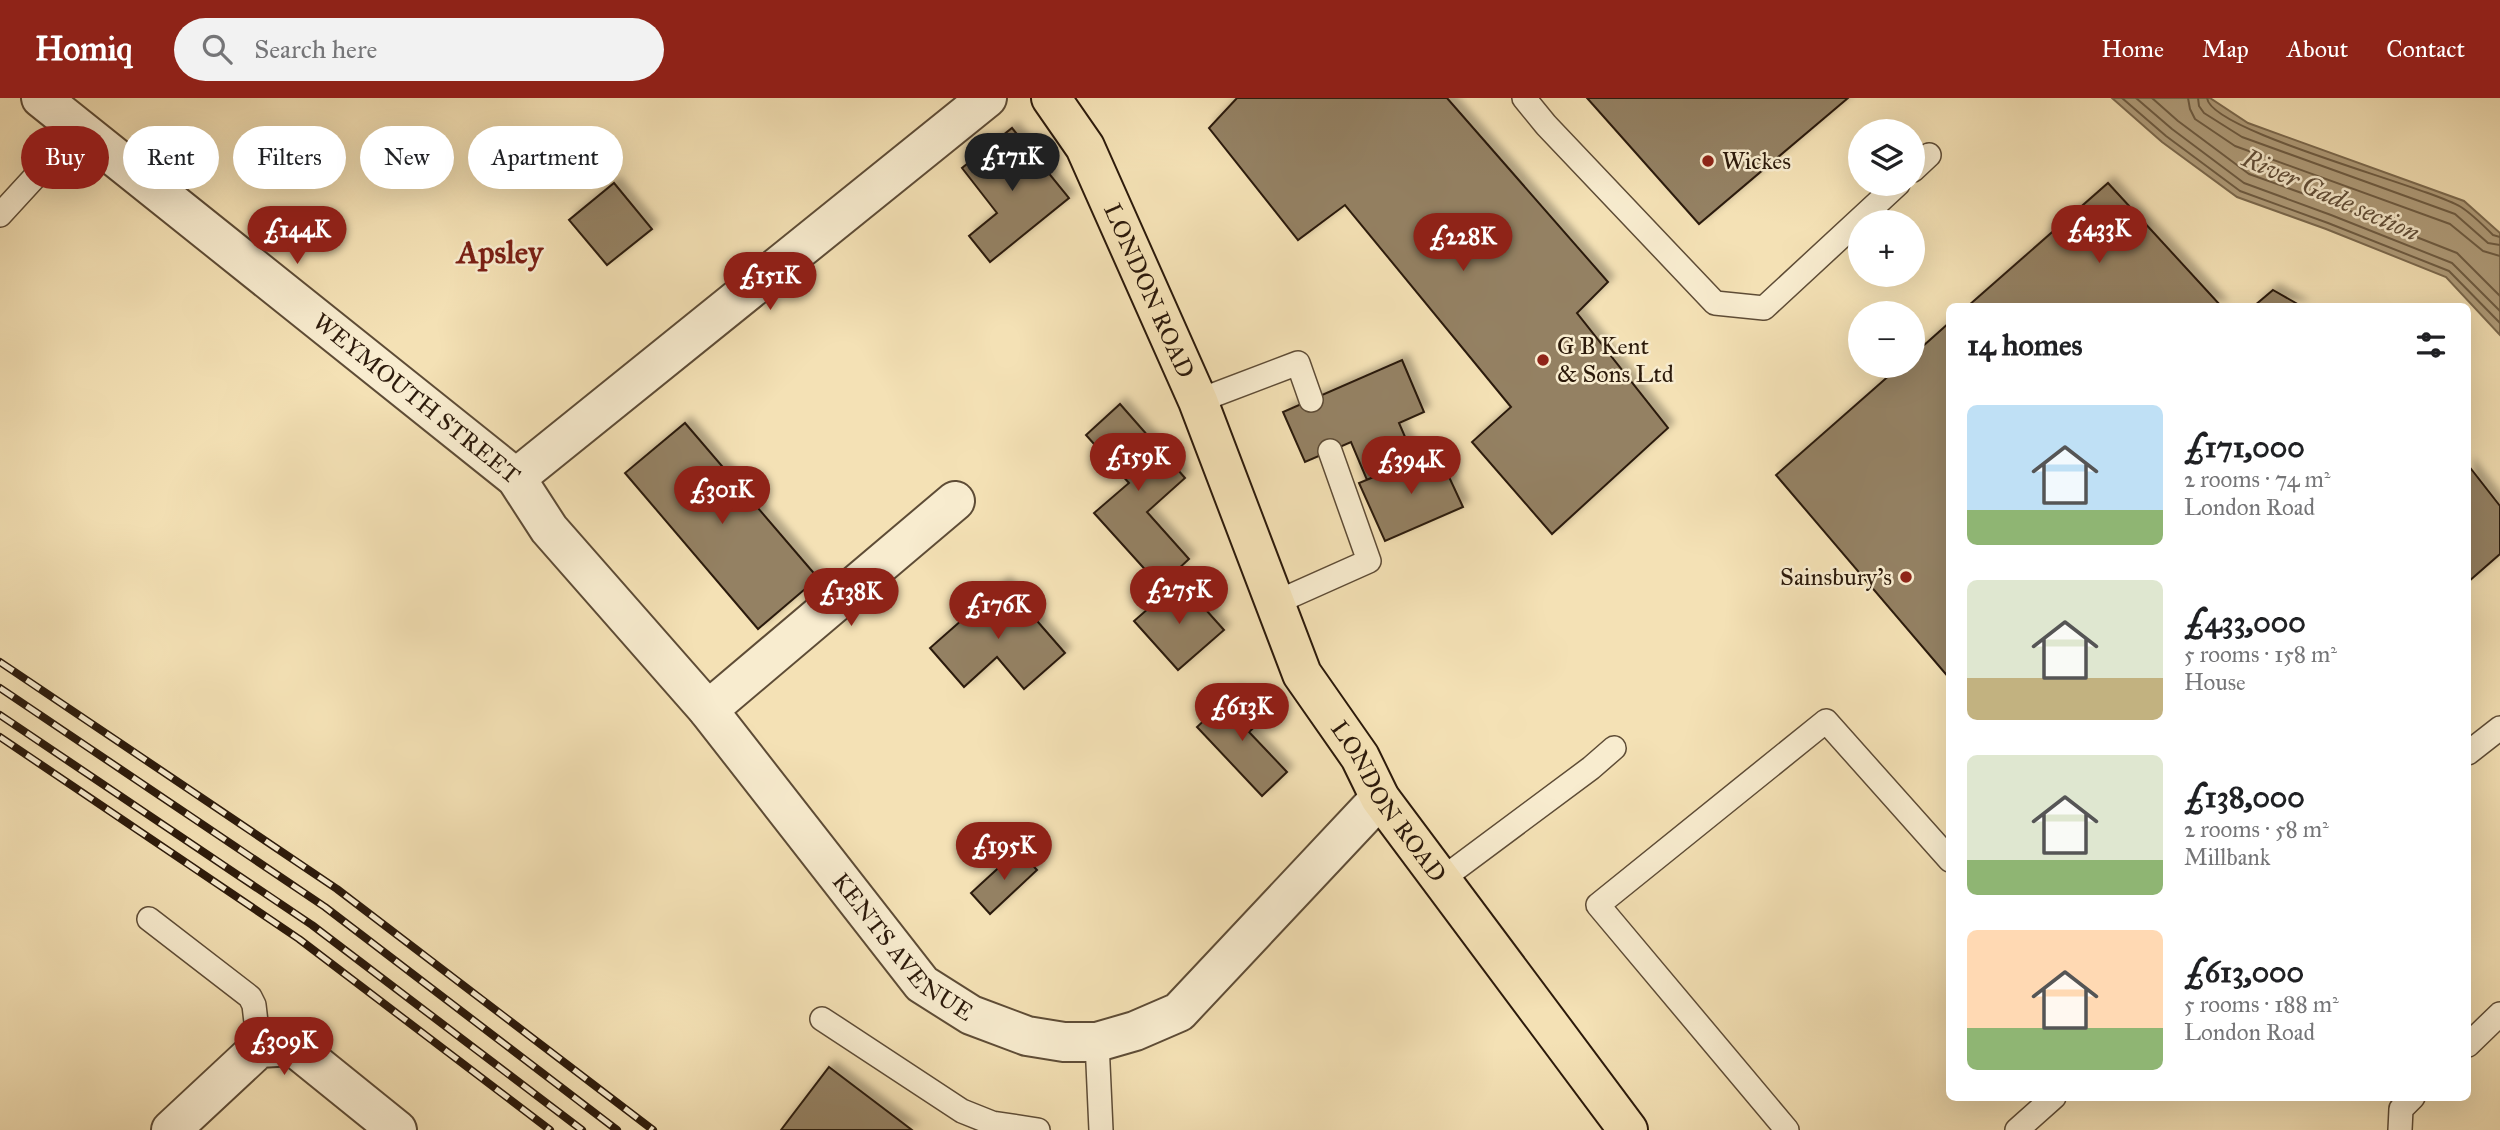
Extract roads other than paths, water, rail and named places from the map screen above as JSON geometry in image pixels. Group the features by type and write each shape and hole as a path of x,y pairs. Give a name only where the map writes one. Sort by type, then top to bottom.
{"main road":[{"name":"LONDON ROAD","path":"1051,98 1085,147 1198,401 1302,674 1360,757 1380,798 1628,1130"}],"street":[{"name":"WEYMOUTH STREET","path":"41,98 73,126"},
{"name":"WEYMOUTH STREET","path":"109,155 516,478 987,98"},
{"name":"KENTS AVENUE","path":"516,478 549,528 708,710 922,984 971,1015 1027,1036 1064,1042 1097,1042 1135,1031 1179,1012 1380,798"},
{"path":"708,710 955,501"},
{"path":"171,1130 259,1048 293,1046 397,1130"}],"lane":[{"path":"1524,98 1546,125 1715,303 1764,308 1885,196"},
{"path":"0,215 24,189"},
{"path":"1198,401 1298,363 1311,401"},
{"path":"1275,603 1369,561 1330,451"},
{"path":"1787,1130 1598,905 1826,721 1946,856"},
{"path":"2471,751 2500,728"},
{"path":"1442,879 1614,748"},
{"path":"149,919 250,997 254,1005 259,1048"},
{"path":"2471,1042 2500,1014"},
{"path":"822,1019 962,1111 992,1123 1038,1130"},
{"path":"1097,1042 1101,1130"},
{"path":"2017,1130 2050,1101"},
{"path":"2400,1130 2401,1109 2409,1101"}],"water":[{"name":"River Gade section","path":"2112,98 2210,98 2248,123 2464,201 2500,233 2500,335 2446,277 2237,197 2162,142"}],"railway":[{"path":"0,662 337,889 653,1130"},
{"path":"0,688 325,907 617,1130"},
{"path":"0,715 312,925 582,1130"},
{"path":"0,737 299,939 550,1130"}],"place":[{"name":"Wickes","path":"1708,161"},
{"name":"G B Kent & Sons Ltd","path":"1543,360"},
{"name":"Sainsbury's","path":"1906,577"}],"district":[{"name":"Apsley","path":"500,252"}]}
